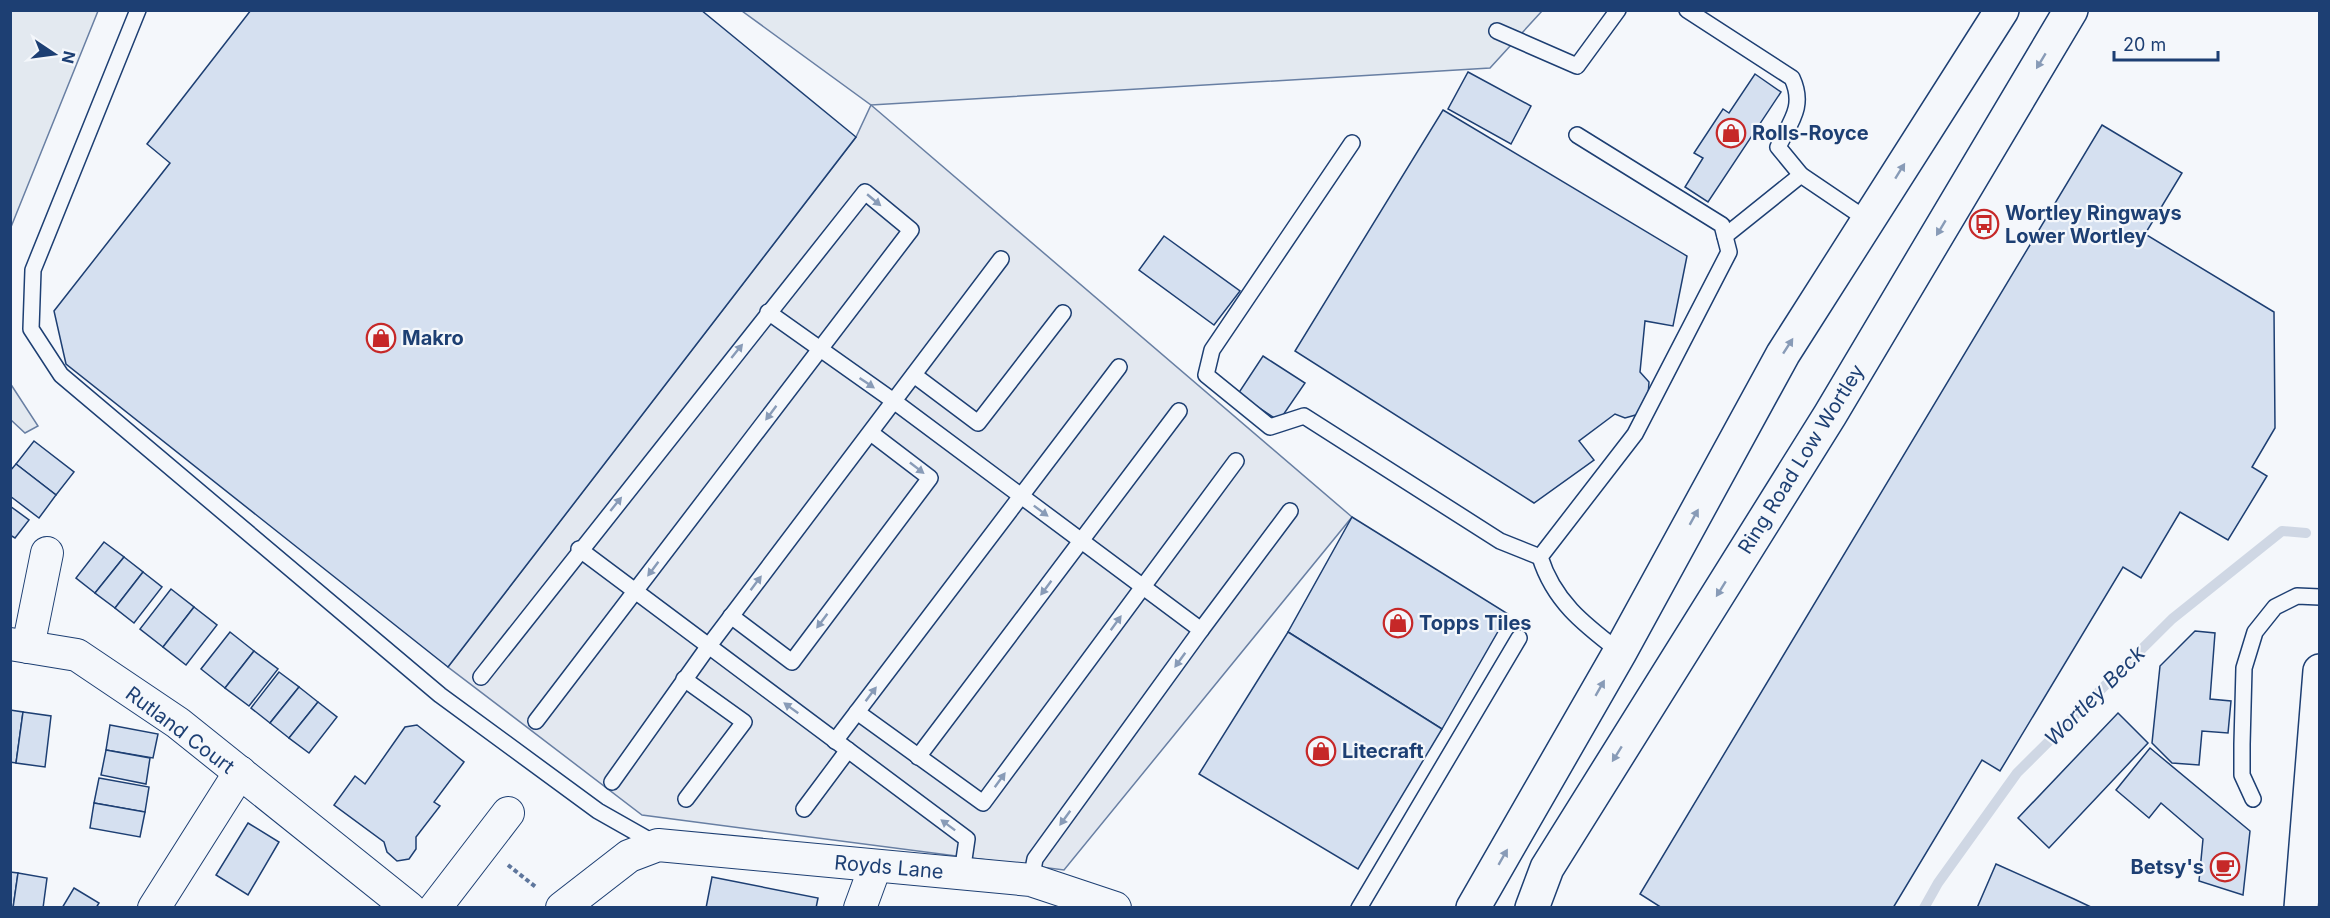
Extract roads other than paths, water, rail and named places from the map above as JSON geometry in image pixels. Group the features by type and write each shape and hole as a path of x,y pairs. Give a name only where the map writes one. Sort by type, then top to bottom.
{"main road":[{"path":"1473,908 1620,652 1783,354 2002,10"},
{"name":"Ring Road Low Wortley","path":"1532,908 1546,868 1830,415 2071,10"},
{"path":"2301,908 2313,846 2319,671"}],"street":[{"path":"19,646 47,553"},
{"name":"Rutland Court","path":"19,646 77,655 178,723 240,772 154,908"},
{"path":"240,772 409,908"},
{"path":"435,908 508,813"},
{"name":"Royds Lane","path":"658,845 1031,880 1115,908"},
{"path":"553,901 629,856 658,845"},
{"path":"860,908 875,867"}],"lane":[{"path":"138,10 33,270 31,329 61,375 440,695 598,811 658,845"},
{"path":"1497,31 1577,66 1618,10"},
{"path":"1687,10 1792,78 1799,94 1795,114 1778,147 1801,175 1869,220"},
{"path":"1540,557 1635,434 1729,252 1722,225 1577,135"},
{"path":"1352,143 1212,350 1206,375 1270,427 1304,416 1500,541 1540,557"},
{"path":"1725,236 1801,175"},
{"path":"481,677 579,549 865,192 911,230 536,722"},
{"path":"612,782 684,679 1001,259"},
{"path":"768,312 895,402 1202,630"},
{"path":"914,375 978,423 1063,313"},
{"path":"804,809 842,745 857,712 1119,367"},
{"path":"918,757 1179,411"},
{"path":"731,616 792,662 930,478 871,433"},
{"path":"857,712 983,803 1236,461"},
{"path":"1031,880 1035,859 1290,511"},
{"path":"579,549 967,839 962,873"},
{"path":"1540,557 1548,582 1584,624 1620,652"},
{"path":"2253,799 2242,776 2242,744 2244,668 2255,632 2275,607 2297,596 2319,597"},
{"path":"1359,908 1519,638"},
{"path":"684,679 744,722 686,799"}],"waterway":[{"name":"Wortley Beck","path":"1924,908 1938,883 2017,773 2172,619 2282,531 2306,533"}],"place":[{"name":"Rolls-Royce","path":"1731,133"},
{"name":"Wortley Ringways Lower Wortley","path":"1984,224"},
{"name":"Makro","path":"381,338"},
{"name":"Topps Tiles","path":"1398,623"},
{"name":"Litecraft","path":"1321,751"},
{"name":"Betsy's","path":"2225,867"}]}
